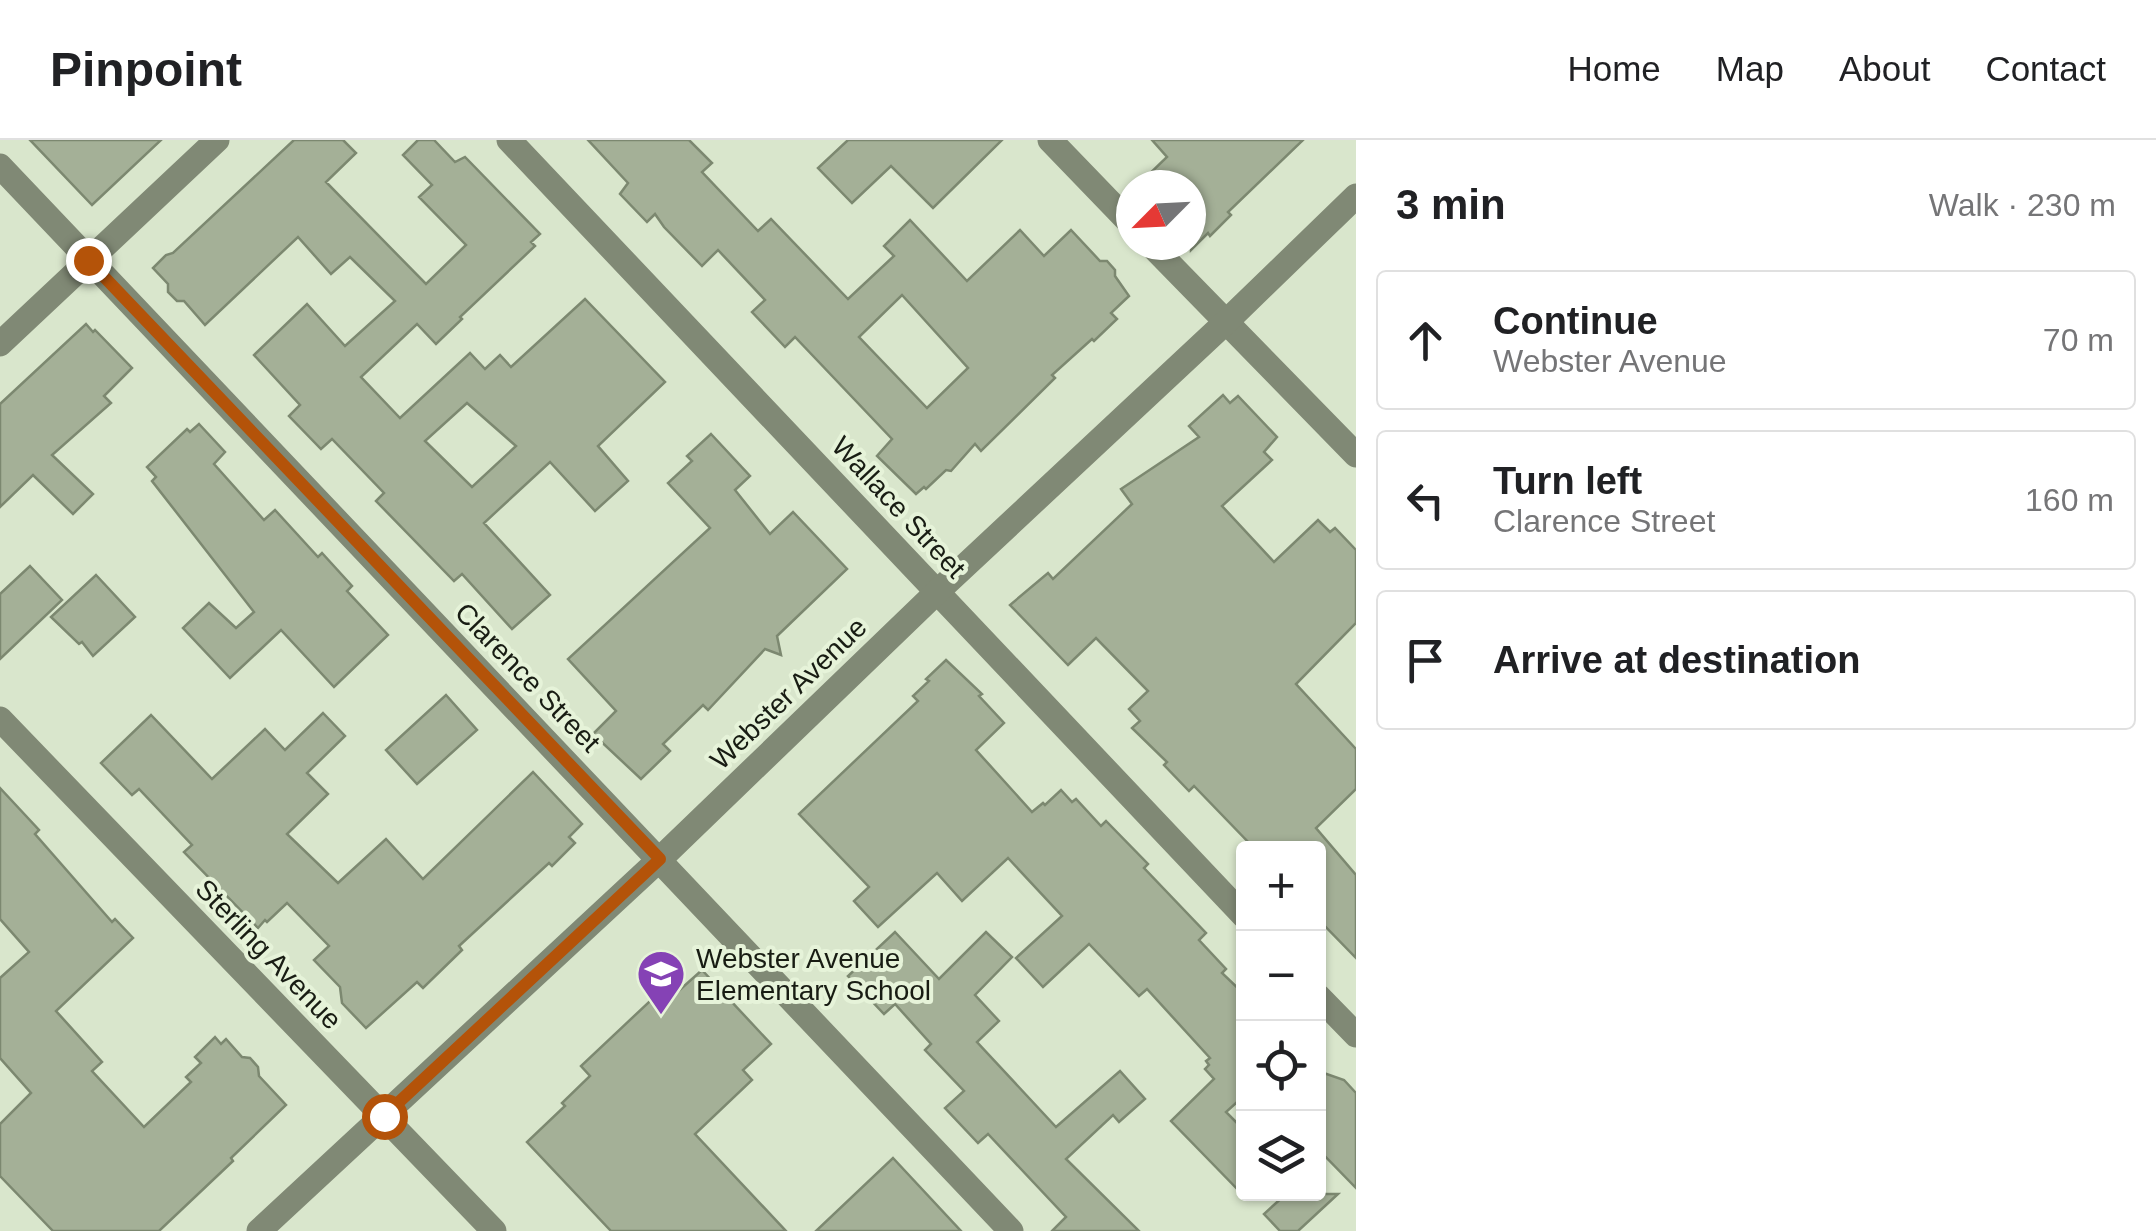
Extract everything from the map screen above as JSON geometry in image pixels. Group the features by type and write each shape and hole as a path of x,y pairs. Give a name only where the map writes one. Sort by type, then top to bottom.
{"street":[{"path":"0,344 217,140"},
{"name":"Wallace Street","path":"509,140 1236,908"},
{"path":"1050,140 1116,208"},
{"name":"Clarence Street","path":"0,166 1011,1231"},
{"name":"Webster Avenue","path":"260,1231 660,859 1356,196"},
{"path":"1166,260 1356,455"},
{"name":"Sterling Avenue","path":"0,718 494,1231"},
{"path":"1326,1004 1356,1036"}],"building":[{"path":"30,140 161,140 92,205"},
{"path":"294,140 343,140 356,153 326,182 426,284 466,245 419,197 432,185 403,155 418,140 434,140 455,162 465,157 540,234 531,242 535,246 436,344 417,324 361,377 400,418 470,353 485,369 500,355 511,367 585,299 665,382 598,446 628,481 595,511 550,462 484,523 550,595 512,629 462,574 454,581 376,501 384,493 332,439 321,449 289,416 300,405 254,355 307,304 345,346 395,301 350,257 331,274 298,237 205,325 184,301 177,301 168,292 168,284 153,268","holes":["467,403 516,446 472,487 425,441"]},
{"path":"588,140 689,140 712,163 702,172 758,231 771,219 848,299 894,256 884,246 910,220 967,281 1020,230 1044,256 1071,230 1100,261 1107,261 1115,270 1129,296 1111,313 1117,319 1052,375 1055,378 981,451 975,444 951,471 946,470 916,494 877,456 892,439 795,337 785,347 752,312 765,300 718,250 702,266 655,214 647,222 620,194 628,183","holes":["902,295 968,368 927,408 859,337"]},
{"path":"848,140 1002,140 933,208 891,166 852,203 818,168"},
{"path":"1152,140 1303,140 1228,212 1231,215 1210,236 1206,235 1206,170 1154,170 1167,157"},
{"path":"86,324 132,368 104,396 111,403 52,455 93,494 73,514 33,475 0,507 0,404"},
{"path":"1223,395 1230,403 1238,396 1277,437 1264,452 1272,460 1222,506 1274,562 1318,520 1330,532 1335,528 1356,550 1356,623 1296,684 1356,749 1356,789 1316,828 1356,875 1356,958 1326,927 1326,841 1247,841 1194,786 1189,791 1164,765 1167,762 1132,728 1140,721 1129,709 1148,691 1096,638 1068,665 1010,605 1048,573 1053,579 1132,504 1121,489 1199,437 1189,426"},
{"path":"199,424 225,452 214,464 264,520 275,510 318,557 322,553 352,586 347,591 388,635 334,687 281,630 230,678 183,628 209,603 236,628 254,612 152,481 156,477 147,467 187,429 190,432"},
{"path":"711,434 750,476 735,490 770,534 793,512 847,569 777,636 781,655 765,649 708,710 703,705 663,744 670,751 641,779 593,734 616,711 568,659 710,528 668,483 692,461 687,456"},
{"path":"30,566 62,600 0,659 0,594"},
{"path":"96,575 135,617 93,656 51,617"},
{"path":"946,660 982,694 979,696 1004,723 976,750 1032,812 1061,790 1072,802 1076,799 1101,826 1106,821 1148,864 1144,868 1206,933 1199,940 1226,969 1222,973 1236,986 1236,1103 1226,1112 1236,1122 1236,1188 1171,1121 1214,1079 1205,1069 1210,1058 1147,989 1139,996 1089,944 1043,987 1016,958 1062,916 1008,858 962,901 937,873 878,927 854,901 869,887 799,814 918,701 913,696 929,681 926,679"},
{"path":"446,695 477,730 417,784 386,750"},
{"path":"323,713 345,736 307,773 328,794 287,834 338,883 386,839 423,879 533,772 582,824 569,837 575,843 459,946 462,950 423,988 417,982 366,1028 342,1003 340,987 314,960 329,946 287,903 258,928 184,852 192,845 139,789 132,795 101,763 151,715 212,779 265,729 285,750"},
{"path":"0,788 112,922 115,919 133,938 56,1011 102,1062 92,1071 144,1127 191,1082 186,1077 201,1063 195,1057 215,1037 221,1044 226,1039 242,1057 250,1058 258,1067 259,1076 286,1105 159,1231 53,1231 0,1176 0,1124 31,1093 0,1058 0,978 29,952 0,919"},
{"path":"895,932 939,979 986,932 1012,957 975,995 999,1021 977,1042 1056,1127 1120,1071 1145,1099 1119,1122 1113,1115 1066,1159 1139,1231 1052,1231 1066,1217 988,1134 978,1143 945,1108 964,1091 925,1050 931,1044 895,1004 884,1014 848,976"},
{"name":"Webster Avenue Elementary School","path":"702,970 771,1044 743,1070 752,1080 695,1134 786,1231 611,1231 527,1142 590,1076 581,1066 665,987 673,996"},
{"path":"1326,1074 1344,1080 1356,1093 1356,1188 1326,1157"},
{"path":"893,1158 961,1231 816,1231"},
{"path":"1326,1194 1338,1194 1298,1231 1280,1231 1264,1214 1278,1201 1326,1201"}],"place":[{"name":"Webster Avenue Elementary School","path":"661,1016"}],"route":[{"path":"88,260 660,859 384,1116"}]}
